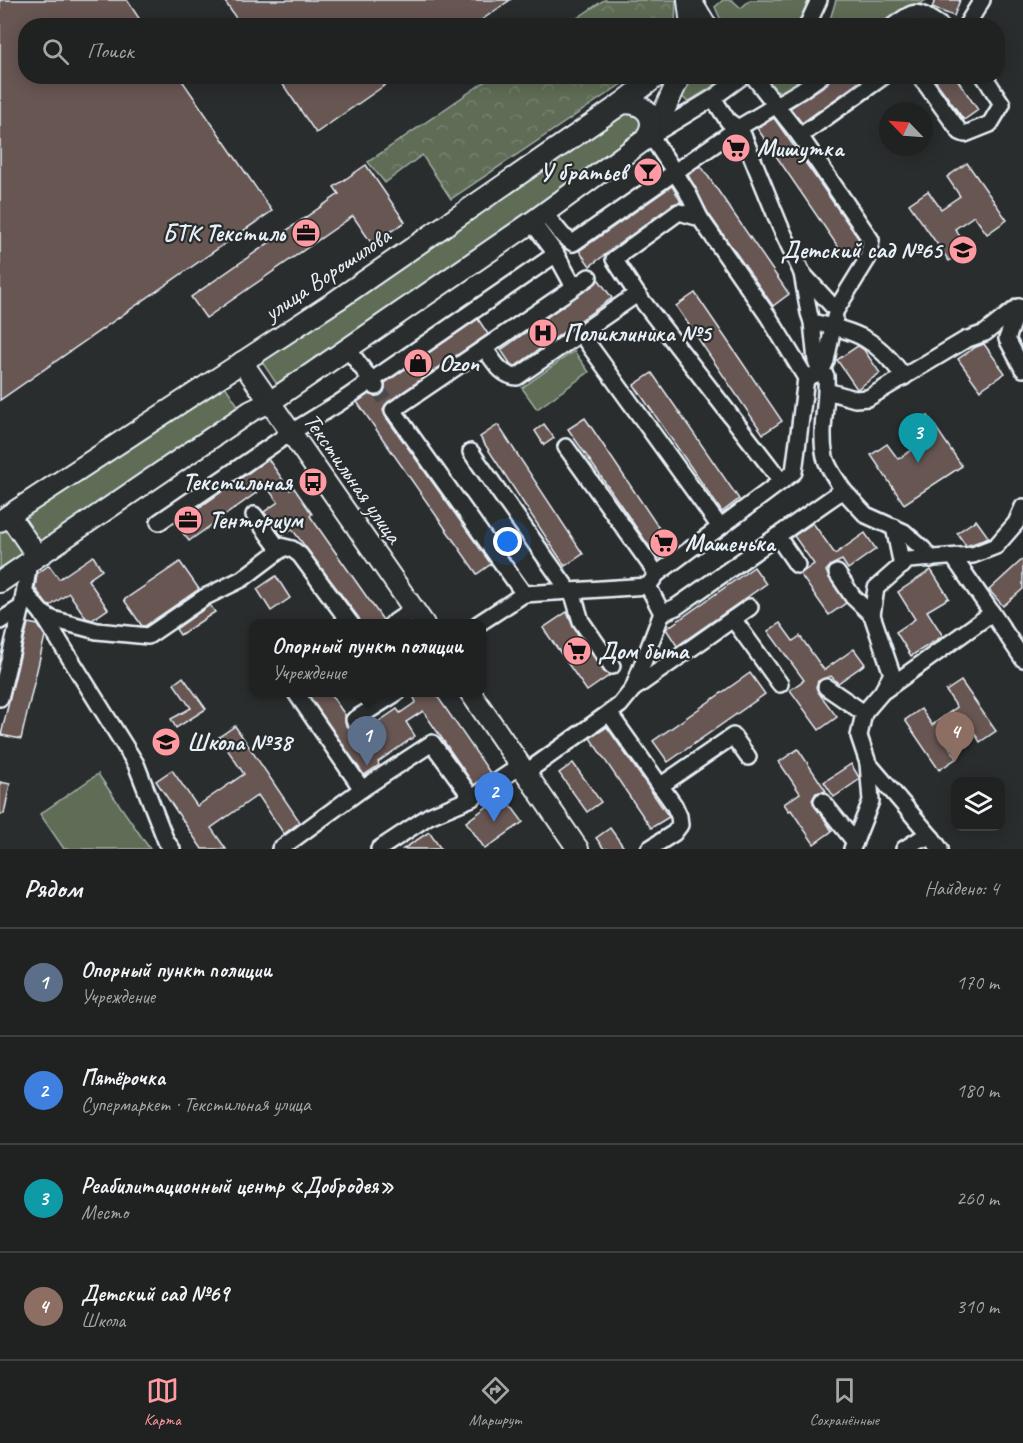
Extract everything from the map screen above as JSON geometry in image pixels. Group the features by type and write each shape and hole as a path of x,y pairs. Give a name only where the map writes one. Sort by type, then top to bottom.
{"main road":[{"path":"687,18 688,0"},
{"path":"688,0 690,18"},
{"name":"улица Ворошилова","path":"33,559 5,518 337,300 648,84"},
{"path":"0,582 251,411 270,402 348,349 538,218 649,137 676,84"},
{"path":"621,104 630,102 643,107 649,116 651,125 649,137"},
{"name":"Текстильная улица","path":"242,362 418,616"},
{"path":"473,697 578,849"}],"street":[{"path":"693,0 704,18"},
{"path":"811,18 819,0"},
{"path":"971,18 982,0"},
{"path":"903,18 910,13 917,12 927,18"},
{"path":"732,84 649,137 687,191 700,218 768,316 813,375 826,376 827,391 823,431 825,457 843,490 866,515 894,526 923,549 931,559"},
{"path":"759,84 800,136 871,240 868,258 836,310 826,361 813,375"},
{"path":"538,218 573,243 738,128 809,84"},
{"path":"800,136 873,84"},
{"path":"926,84 960,132 965,134 990,124 1002,104 989,84"},
{"path":"486,619 524,594 570,591 652,580 794,472 816,361 812,322 802,273 743,135 728,121 713,98"},
{"path":"700,218 680,212 614,259 637,294 781,481"},
{"path":"538,218 574,287"},
{"path":"159,522 290,433 374,384 556,254"},
{"path":"802,273 836,310"},
{"path":"524,594 391,408 485,349 589,277"},
{"path":"485,349 502,371 510,377 517,377 637,294"},
{"path":"827,391 855,399 868,398 965,340 985,333 1021,305"},
{"path":"1021,305 1006,339 1023,369"},
{"path":"812,322 850,331 872,342 891,358 904,376"},
{"path":"581,334 720,527"},
{"path":"348,349 374,384"},
{"path":"379,849 399,844 429,816 472,798 523,770 609,714 620,705 633,688 662,613 652,580 566,447"},
{"path":"471,452 570,591 581,621 612,666"},
{"path":"662,613 676,607 843,490"},
{"path":"853,846 871,801 868,763 859,736 864,713 882,692 892,674 872,615 876,588 908,561 973,555 996,546 1016,524 1023,507"},
{"path":"254,515 276,545 292,549 300,555 347,619"},
{"path":"894,526 902,566"},
{"path":"777,536 798,565"},
{"path":"24,600 52,619 97,631 148,636 205,597 242,579 283,548"},
{"path":"954,558 1023,659"},
{"path":"0,698 33,559"},
{"path":"837,573 853,597 872,615"},
{"path":"0,621 24,600"},
{"path":"633,688 750,607"},
{"path":"41,612 135,764 166,841 172,849"},
{"path":"882,692 992,613"},
{"path":"733,620 780,684"},
{"path":"826,687 864,713"},
{"path":"299,697 362,789"},
{"path":"354,720 391,697"},
{"path":"609,714 674,805 679,816 680,825 674,833 649,849"},
{"path":"660,786 733,736 747,757"},
{"path":"280,849 362,789 432,743 472,798"},
{"path":"868,763 936,844"},
{"path":"822,801 853,846"},
{"path":"904,849 920,839 936,844"}],"green space":[{"path":"604,0 676,0 675,18 577,18"},
{"path":"723,0 732,0 741,8 750,0 814,0 812,7 803,18 720,18 715,7"},
{"path":"836,0 926,0 899,18 830,18"},
{"path":"481,84 622,84 451,199 422,155 385,183 368,162"},
{"path":"684,84 717,84 688,102 679,94"},
{"path":"760,84 803,84 787,94"},
{"path":"625,114 638,118 642,128 642,137 278,386 262,362"},
{"path":"574,351 589,372 537,409 522,388"},
{"path":"223,383 241,410 40,546 22,519"},
{"path":"0,521 37,556 0,582"},
{"path":"98,774 150,849 64,849 40,814"}],"building":[{"path":"0,0 127,0 139,18 18,18 18,84 185,84 272,211 0,400"},
{"path":"224,0 510,0 484,18 236,18"},
{"path":"935,0 960,0 954,16 932,8"},
{"path":"282,84 386,84 316,133"},
{"path":"827,84 856,84 802,123 790,108"},
{"path":"938,84 960,84 978,110 964,120"},
{"path":"774,118 861,242 860,247 845,257 757,128"},
{"path":"967,163 1007,220 987,234 974,216 955,229 968,248 949,261 909,204 928,191 941,209 960,196 947,177"},
{"name":"БТК Текстиль","path":"366,165 405,222 372,244 353,216 206,318 191,297 339,194 334,187"},
{"path":"701,166 789,294 773,306 708,213 688,175"},
{"path":"672,186 681,202 673,204 590,266 579,251"},
{"path":"599,280 612,298 514,367 512,366 501,350"},
{"path":"695,293 782,421 763,434 676,306"},
{"path":"478,319 488,334 388,402 383,410 385,416 491,564 477,574 357,402 369,394 376,397 381,395 385,390 385,383"},
{"path":"984,344 1005,373 980,390 958,359"},
{"path":"858,346 864,350 880,373 857,389 837,360"},
{"path":"652,373 739,499 722,512 634,385"},
{"path":"928,416 962,466 904,504 871,455 887,444 898,459 922,443 912,427"},
{"path":"585,418 673,549 658,559 568,429"},
{"path":"544,424 554,438 544,445 535,431"},
{"path":"498,425 583,554 565,566 480,437"},
{"path":"268,459 290,490 294,488 312,514 310,516 382,619 359,619 292,529 282,536 264,512 278,502 266,486 189,541 176,524"},
{"path":"976,520 989,538 966,546 957,533"},
{"path":"813,523 835,554 865,533 876,549 848,569 842,560 831,565 826,571 846,603 829,615 800,574 814,564 794,536"},
{"path":"93,556 102,570 88,580 108,609 92,620 86,618 69,593 50,606 47,605 35,588 37,574 49,565 59,579"},
{"path":"1023,559 1023,589 1003,606 989,590"},
{"path":"180,562 199,589 142,626 124,600"},
{"path":"754,567 766,584 677,646 666,629"},
{"path":"931,570 949,598 927,611 943,636 911,656 896,632 915,619 898,592"},
{"path":"276,576 290,598 271,611 257,589"},
{"path":"210,605 215,612 180,635 176,629"},
{"name":"Дом быта","path":"567,612 573,627 604,672 610,675 587,691 543,628"},
{"path":"28,623 38,625 45,636 21,739 1,735"},
{"path":"780,623 793,641 800,636 824,670 854,649 865,664 838,683 831,676 818,681 816,687 818,692 837,717 819,730 790,690 804,680 768,631"},
{"path":"750,673 765,694 668,762 653,741"},
{"path":"183,677 206,709 176,728 171,719 191,708 174,684"},
{"path":"961,681 996,731 980,742 964,717 940,733 957,758 939,770 905,720 921,709 932,725 957,707 946,691"},
{"path":"310,697 333,697 345,715 346,726 355,730 359,735 397,709 400,713 416,702 415,697 438,697 491,774 474,785 423,711 406,722 415,736 378,762 379,765 364,775"},
{"path":"235,726 300,822 284,834 258,795 211,828 226,849 202,849 156,781 172,770 197,806 244,774 219,737"},
{"path":"607,727 669,817 651,828 590,738"},
{"path":"798,749 826,791 816,793 812,800 832,831 814,844 791,810 789,811 784,804 800,793 779,762"},
{"path":"573,763 601,802 587,812 559,773"},
{"path":"851,764 860,779 834,797 824,782"},
{"path":"0,782 10,784 4,814 0,814"},
{"path":"503,795 523,822 485,849 466,822"},
{"path":"610,828 625,849 604,849 596,838"},
{"path":"429,832 441,849 403,849"}],"tunnel":[{"path":"376,387 390,406"}],"place":[{"name":"Мишутка","path":"736,148"},
{"name":"У братьев","path":"648,172"},
{"name":"БТК Текстиль","path":"306,233"},
{"name":"Детский сад №65","path":"963,250"},
{"name":"Поликлиника №5","path":"543,333"},
{"name":"Ozon","path":"418,363"},
{"name":"Реабилитационный центр «Добродея»","path":"918,463"},
{"name":"Текстильная","path":"313,482"},
{"name":"Тенториум","path":"188,520"},
{"name":"Машенька","path":"664,543"},
{"name":"Дом быта","path":"577,651"},
{"name":"Школа №38","path":"166,742"},
{"name":"Детский сад №69","path":"955,762"},
{"name":"Опорный пункт полиции","path":"367,766"},
{"name":"Пятёрочка","path":"494,822"}]}
